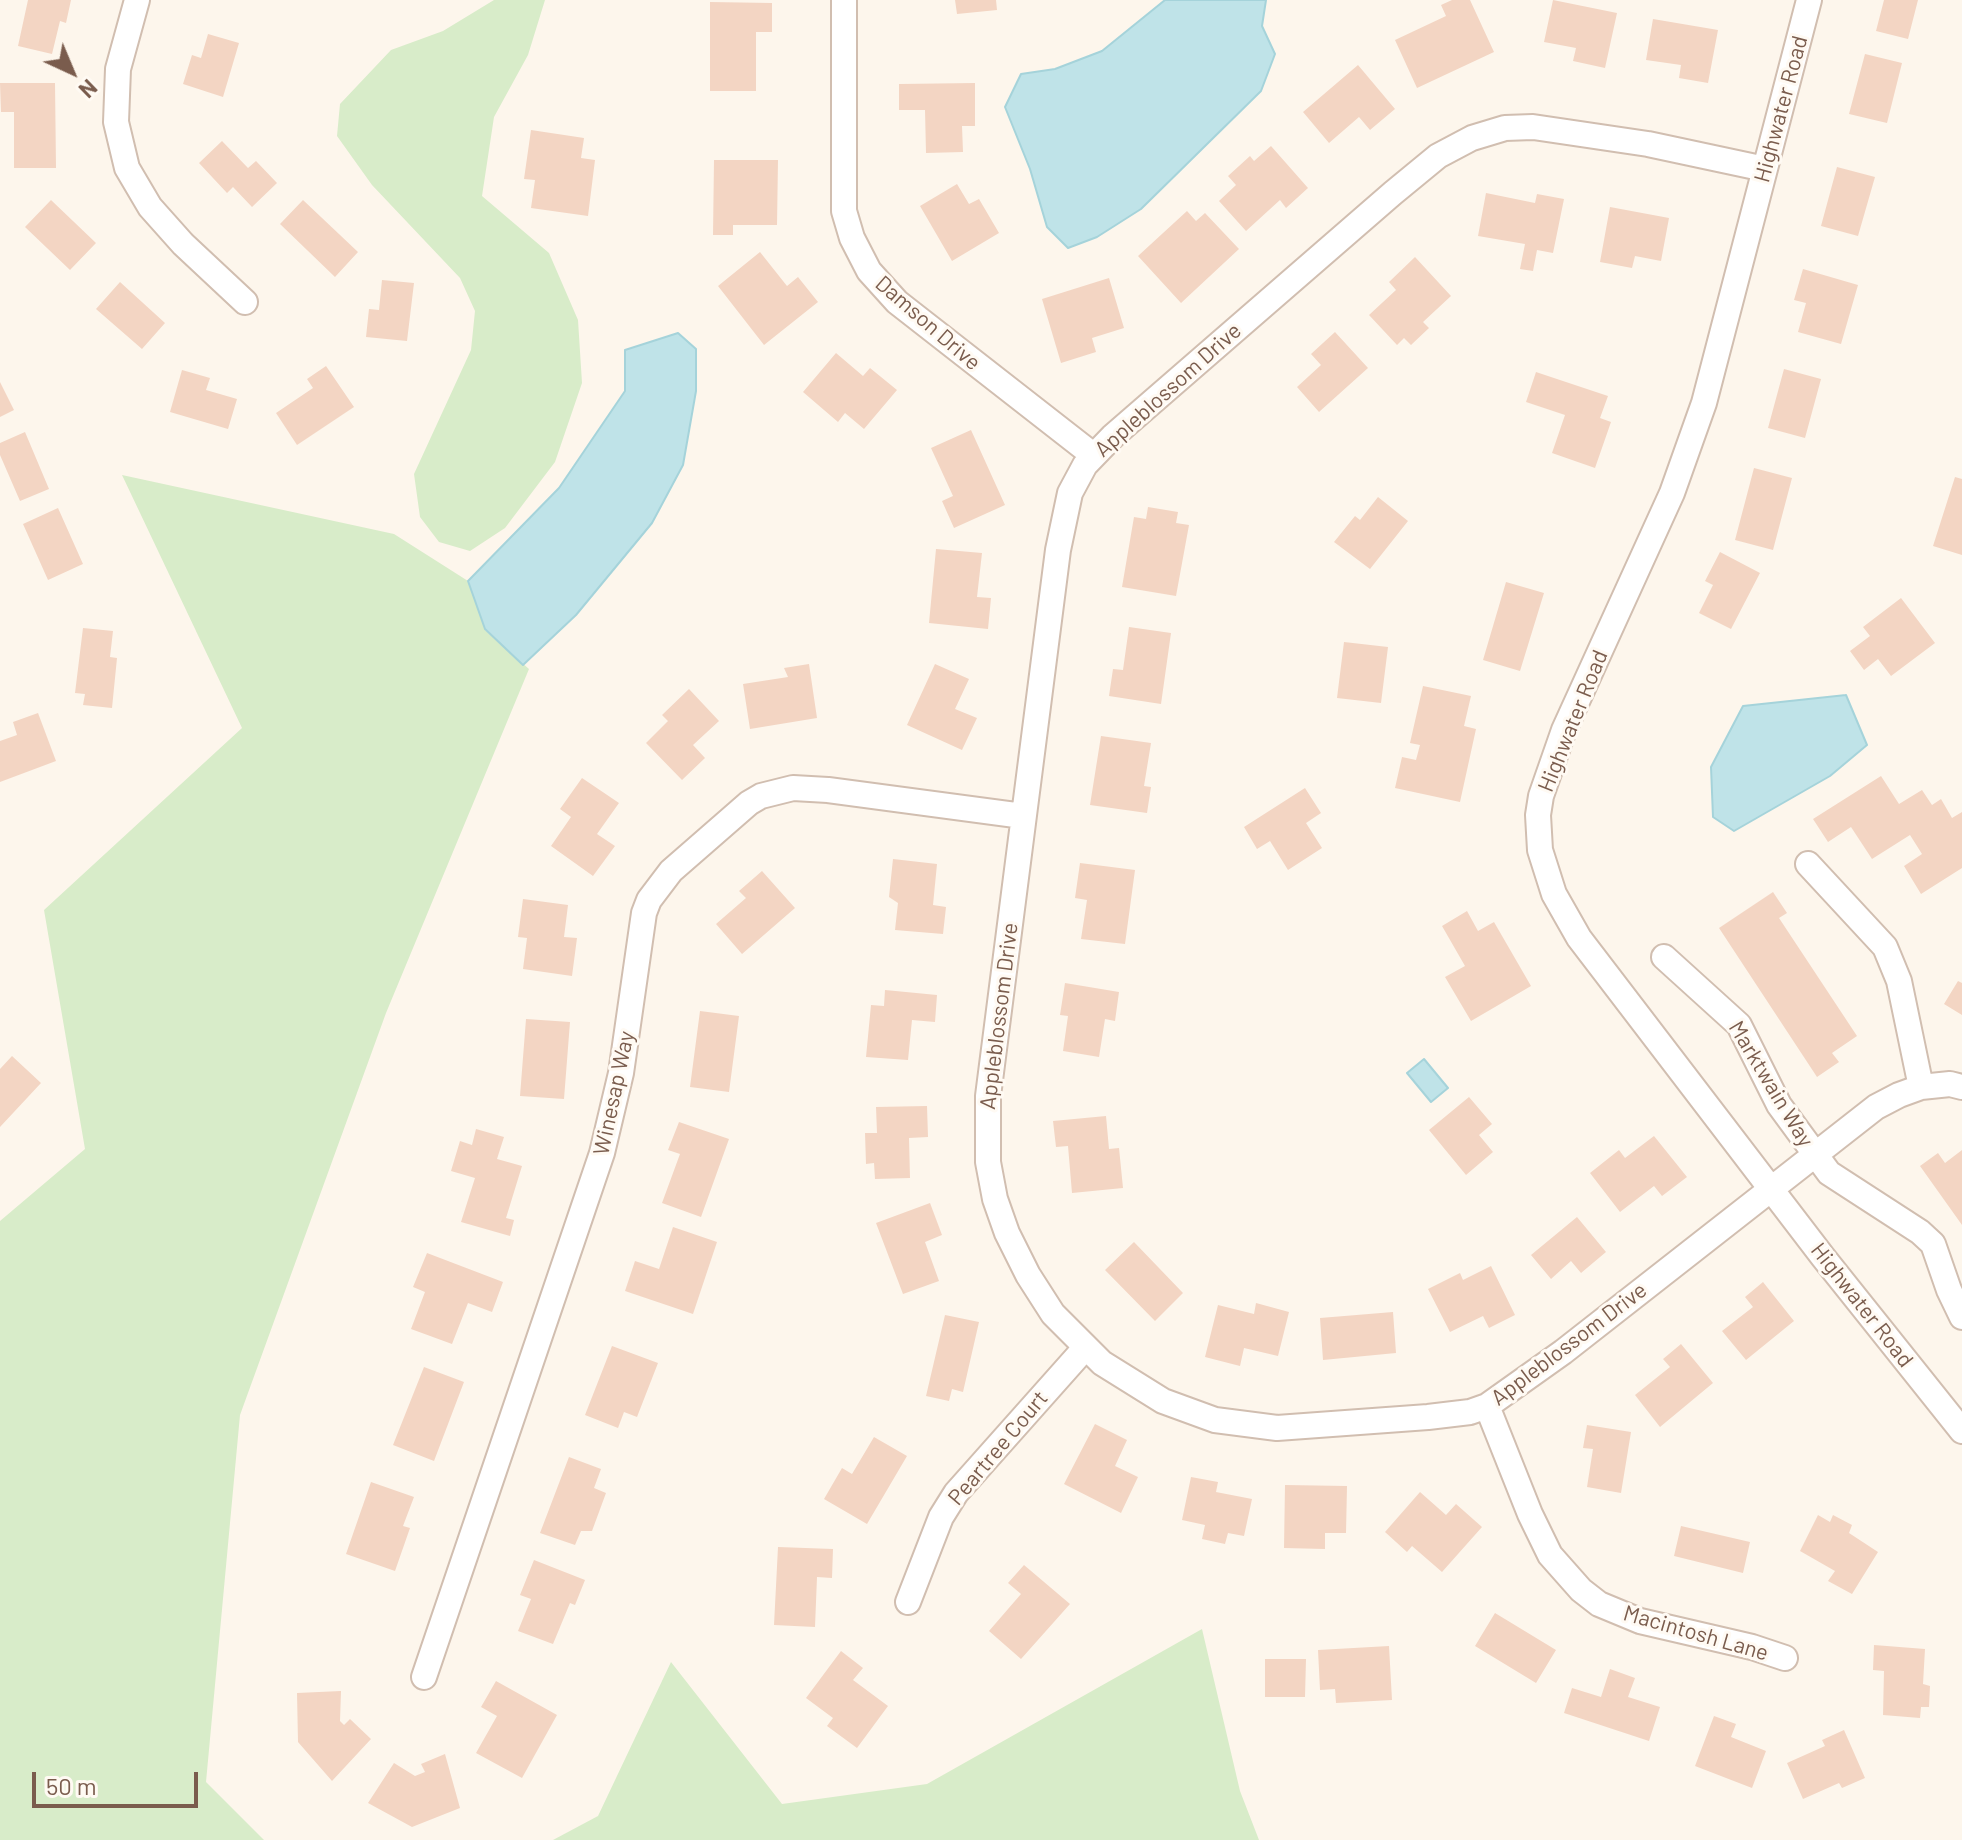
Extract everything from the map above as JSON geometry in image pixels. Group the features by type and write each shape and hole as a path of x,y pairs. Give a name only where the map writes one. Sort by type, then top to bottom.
{"street":[{"path":"137,0 118,69 116,122 127,168 158,217 245,302"},
{"name":"Damson Drive","path":"844,0 844,211 852,238 869,271 897,302 1093,455"},
{"name":"Highwater Road","path":"1809,0 1704,403 1672,493 1564,730 1541,796 1538,815 1540,850 1554,894 1579,938 1962,1431"},
{"name":"Appleblossom Drive","path":"1765,169 1648,144 1557,129 1505,128 1472,138 1438,156 1393,193 1093,455 1077,478 1064,515 1023,816 988,1096 988,1162 995,1199 1007,1233 1028,1275 1053,1314 1102,1363 1163,1401 1215,1420 1277,1428 1428,1417 1470,1412 1487,1406 1563,1352 1876,1107 1921,1087 1950,1084 1962,1087"},
{"name":"Winesap Way","path":"424,1677 606,1140 621,1073 644,913 649,900 671,871 749,803 761,796 793,788 858,793 1023,816"},
{"path":"1808,864 1885,947 1899,981 1921,1087"},
{"name":"Marktwain Way","path":"1664,957 1739,1025 1779,1105 1814,1156 1845,1186 1920,1232 1933,1244 1962,1317"},
{"name":"Peartree Court","path":"908,1602 941,1517 956,1493 1085,1348"},
{"name":"Macintosh Lane","path":"1487,1406 1530,1514 1550,1555 1581,1590 1599,1604 1640,1621 1752,1647 1785,1658"}],"green space":[{"path":"494,0 545,0 528,55 494,117 482,196 549,253 578,320 582,383 555,462 505,528 470,551 439,542 420,517 414,474 471,350 475,311 460,278 372,185 337,136 340,104 391,50 443,31"},
{"path":"122,475 394,534 468,581 485,630 529,669 386,1013 240,1415 206,1782 264,1840 0,1840 0,1221 85,1149 44,910 242,728"},
{"path":"1202,1629 1240,1791 1259,1840 553,1840 598,1816 671,1662 782,1804 927,1784"}],"water":[{"path":"1165,0 1266,0 1262,26 1275,54 1261,91 1141,209 1097,237 1068,248 1047,227 1030,169 1005,107 1021,74 1055,69 1102,51"},
{"path":"678,333 696,349 696,391 683,465 652,523 576,615 523,665 485,629 468,581 559,488 625,391 625,350"},
{"path":"1846,695 1867,745 1830,776 1734,831 1713,817 1711,767 1743,706"},
{"path":"1424,1059 1448,1088 1431,1102 1407,1073"}],"building":[{"path":"28,0 71,0 66,23 60,21 52,54 18,46"},
{"path":"955,0 996,0 997,10 957,14"},
{"path":"1452,0 1470,0 1494,52 1417,88 1395,40 1446,16 1441,5"},
{"path":"1553,0 1617,13 1605,68 1573,61 1576,48 1544,42"},
{"path":"1884,0 1918,0 1908,39 1876,31"},
{"path":"710,2 772,3 772,32 756,32 756,91 710,91"},
{"path":"1653,19 1718,30 1708,83 1679,78 1681,65 1646,60"},
{"path":"208,34 239,43 223,97 183,84 192,55 201,58"},
{"path":"1865,54 1902,63 1887,123 1849,114"},
{"path":"1358,65 1395,109 1370,130 1359,117 1329,143 1303,112"},
{"path":"0,83 55,83 56,168 14,168 14,112 1,112"},
{"path":"975,83 975,126 962,126 963,152 926,153 925,110 899,110 899,84"},
{"path":"531,130 584,138 581,158 595,160 588,216 531,208 535,180 524,179"},
{"path":"222,141 248,168 256,161 277,183 252,207 233,187 227,193 199,163"},
{"path":"1271,146 1308,188 1286,208 1280,200 1246,231 1219,201 1236,185 1228,176 1250,156 1254,161"},
{"path":"714,160 778,160 777,225 733,225 733,235 713,235"},
{"path":"1837,167 1875,177 1858,236 1821,226"},
{"path":"957,184 969,204 979,199 999,233 952,261 920,206"},
{"path":"1486,193 1535,203 1537,194 1564,199 1553,253 1537,250 1533,271 1520,269 1525,244 1478,236"},
{"path":"51,200 96,243 70,270 25,227"},
{"path":"303,200 358,252 335,277 280,224"},
{"path":"1610,207 1669,218 1661,261 1635,256 1632,268 1600,262"},
{"path":"1187,211 1196,221 1205,213 1239,249 1181,303 1138,256"},
{"path":"760,252 787,286 798,277 818,302 764,345 718,286"},
{"path":"1415,257 1451,296 1423,322 1429,328 1411,345 1404,338 1397,345 1369,315 1396,290 1389,282"},
{"path":"1803,269 1858,285 1841,344 1798,332 1806,303 1794,300"},
{"path":"1109,278 1124,328 1092,338 1096,352 1061,363 1042,299"},
{"path":"382,280 414,283 407,341 366,337 369,309 379,310"},
{"path":"120,282 165,323 142,349 96,309"},
{"path":"1335,332 1368,368 1319,412 1297,387 1321,365 1311,354"},
{"path":"836,353 863,376 870,368 897,390 864,429 845,413 838,422 803,392"},
{"path":"326,366 354,407 297,445 276,413 313,388 307,379"},
{"path":"1784,369 1821,379 1805,438 1768,428"},
{"path":"182,370 210,378 206,390 237,399 228,429 170,412"},
{"path":"1536,372 1608,396 1600,418 1611,422 1595,468 1552,453 1565,415 1526,402"},
{"path":"0,382 14,410 0,417"},
{"path":"971,430 1005,505 954,528 942,501 953,496 931,448"},
{"path":"25,432 49,489 20,501 0,455 0,443"},
{"path":"1754,468 1792,478 1773,550 1735,540"},
{"path":"1955,477 1962,479 1962,555 1933,546"},
{"path":"1378,497 1408,521 1370,569 1334,542 1355,516 1360,520"},
{"path":"1148,507 1178,512 1176,523 1189,525 1176,596 1122,587 1134,517 1146,519"},
{"path":"58,508 83,564 48,580 23,524"},
{"path":"936,549 982,553 977,597 991,598 988,629 929,623"},
{"path":"1720,552 1760,573 1731,629 1699,613 1713,585 1705,581"},
{"path":"1506,582 1544,593 1520,671 1483,660"},
{"path":"1901,598 1935,643 1891,676 1878,659 1864,670 1850,651 1870,636 1863,627"},
{"path":"1129,627 1171,633 1161,704 1109,696 1113,669 1123,670"},
{"path":"83,628 113,631 110,657 117,658 112,708 83,705 85,694 75,693"},
{"path":"1344,642 1388,647 1381,703 1337,698"},
{"path":"809,664 817,718 750,729 743,684 788,677 784,668"},
{"path":"935,664 969,679 955,709 977,718 962,750 907,725"},
{"path":"1423,686 1471,696 1464,726 1476,729 1460,802 1395,788 1402,757 1416,760 1420,745 1410,743"},
{"path":"689,689 719,721 693,745 705,758 682,780 646,743 668,721 662,715"},
{"path":"38,713 56,761 0,782 0,741 17,735 13,722"},
{"path":"1101,736 1151,743 1144,786 1151,787 1147,813 1090,805"},
{"path":"1881,776 1899,804 1922,790 1932,805 1941,799 1952,818 1962,812 1962,868 1921,894 1904,866 1922,854 1910,835 1872,859 1851,827 1828,842 1813,819"},
{"path":"582,778 619,803 597,834 615,846 593,876 551,846 571,817 560,809"},
{"path":"1305,788 1321,813 1306,823 1322,848 1288,870 1270,841 1257,849 1244,827"},
{"path":"893,859 937,864 933,905 946,907 943,934 895,930 898,903 889,897"},
{"path":"1080,863 1135,870 1125,944 1081,939 1087,900 1075,898"},
{"path":"762,871 795,908 742,954 716,924 746,898 739,891"},
{"path":"1773,892 1787,913 1779,918 1857,1036 1832,1053 1839,1062 1817,1077 1719,928"},
{"path":"523,899 568,905 564,937 577,938 572,976 523,969 527,938 518,937"},
{"path":"1467,911 1478,931 1494,922 1531,986 1471,1021 1445,977 1465,966 1442,926"},
{"path":"1958,981 1962,983 1962,1015 1944,1004"},
{"path":"1065,983 1119,992 1115,1021 1105,1019 1099,1057 1063,1051 1068,1016 1060,1015"},
{"path":"885,990 937,995 935,1022 912,1020 908,1060 866,1057 871,1005 884,1006"},
{"path":"700,1011 739,1016 729,1092 690,1087"},
{"path":"526,1019 570,1022 564,1099 520,1096"},
{"path":"12,1056 41,1083 0,1127 0,1069"},
{"path":"1469,1097 1492,1124 1479,1135 1493,1152 1466,1175 1429,1130"},
{"path":"927,1106 928,1137 909,1138 910,1178 875,1179 874,1163 866,1164 865,1133 877,1133 876,1107"},
{"path":"1106,1116 1109,1149 1119,1148 1123,1188 1072,1193 1068,1146 1056,1147 1053,1121"},
{"path":"679,1122 729,1139 701,1217 662,1203 680,1154 668,1150"},
{"path":"476,1129 504,1137 497,1159 522,1166 506,1218 514,1220 510,1236 461,1222 475,1178 451,1171 460,1141 472,1145"},
{"path":"1654,1136 1687,1177 1662,1196 1654,1186 1620,1212 1590,1173 1619,1150 1625,1158"},
{"path":"1962,1150 1962,1225 1920,1166 1938,1153 1945,1163"},
{"path":"930,1203 942,1235 925,1242 939,1281 903,1294 876,1223"},
{"path":"1577,1217 1606,1252 1581,1273 1571,1261 1551,1279 1531,1255"},
{"path":"673,1227 717,1242 693,1314 625,1291 635,1261 659,1269"},
{"path":"1134,1242 1183,1293 1155,1321 1105,1270"},
{"path":"427,1253 503,1282 492,1312 468,1303 452,1344 411,1329 425,1292 413,1287"},
{"path":"1491,1266 1515,1315 1489,1328 1483,1316 1450,1332 1428,1289 1460,1273 1463,1280"},
{"path":"1763,1282 1794,1321 1746,1360 1722,1331 1753,1307 1745,1297"},
{"path":"1256,1303 1289,1312 1278,1356 1244,1348 1240,1366 1205,1357 1218,1305 1254,1314"},
{"path":"1393,1312 1396,1353 1323,1360 1320,1318"},
{"path":"945,1315 979,1322 963,1392 952,1389 949,1401 926,1396"},
{"path":"1681,1344 1713,1383 1660,1427 1635,1395 1670,1367 1663,1359"},
{"path":"612,1346 658,1363 637,1417 624,1412 618,1428 585,1415"},
{"path":"424,1367 464,1382 434,1461 393,1445"},
{"path":"1095,1424 1127,1440 1115,1466 1138,1477 1121,1513 1064,1484"},
{"path":"1587,1425 1631,1432 1621,1493 1587,1487 1593,1449 1583,1448"},
{"path":"874,1437 907,1456 867,1524 824,1499 842,1468 852,1474"},
{"path":"569,1457 601,1469 594,1488 606,1493 592,1531 581,1531 575,1545 540,1533"},
{"path":"1191,1477 1218,1482 1216,1492 1252,1499 1244,1536 1228,1533 1225,1544 1202,1539 1205,1525 1182,1520"},
{"path":"371,1482 414,1497 403,1526 410,1528 395,1571 346,1554"},
{"path":"1285,1485 1347,1486 1346,1533 1325,1533 1325,1549 1284,1548"},
{"path":"1420,1492 1446,1515 1456,1504 1482,1527 1442,1572 1412,1546 1407,1552 1385,1532"},
{"path":"1818,1515 1830,1522 1833,1515 1852,1525 1849,1533 1878,1552 1852,1594 1828,1581 1835,1571 1800,1551"},
{"path":"1681,1526 1750,1542 1743,1573 1674,1556"},
{"path":"778,1547 833,1549 832,1578 817,1577 815,1627 774,1625"},
{"path":"534,1560 585,1580 575,1605 570,1603 553,1644 518,1631 531,1599 520,1595"},
{"path":"1024,1565 1070,1604 1021,1659 989,1631 1021,1594 1008,1583"},
{"path":"1495,1613 1556,1650 1536,1683 1475,1646"},
{"path":"1874,1645 1925,1649 1923,1684 1930,1686 1929,1707 1921,1707 1920,1718 1883,1715 1884,1671 1873,1670"},
{"path":"1389,1646 1392,1700 1336,1703 1335,1689 1320,1690 1318,1650"},
{"path":"841,1651 863,1668 853,1680 888,1706 857,1748 827,1726 833,1718 806,1698"},
{"path":"1265,1659 1306,1659 1305,1697 1265,1697"},
{"path":"1610,1669 1635,1678 1628,1697 1660,1707 1649,1741 1564,1713 1572,1688 1601,1697"},
{"path":"496,1681 557,1715 522,1778 476,1753 497,1716 481,1707"},
{"path":"341,1691 340,1721 344,1725 350,1719 371,1739 332,1781 298,1742 297,1693"},
{"path":"1714,1716 1736,1724 1731,1737 1766,1751 1752,1788 1695,1766"},
{"path":"1844,1730 1865,1778 1842,1788 1839,1783 1803,1799 1787,1763 1825,1746 1822,1740"},
{"path":"445,1754 460,1808 412,1827 368,1803 394,1763 415,1776 425,1772 421,1764"}]}
